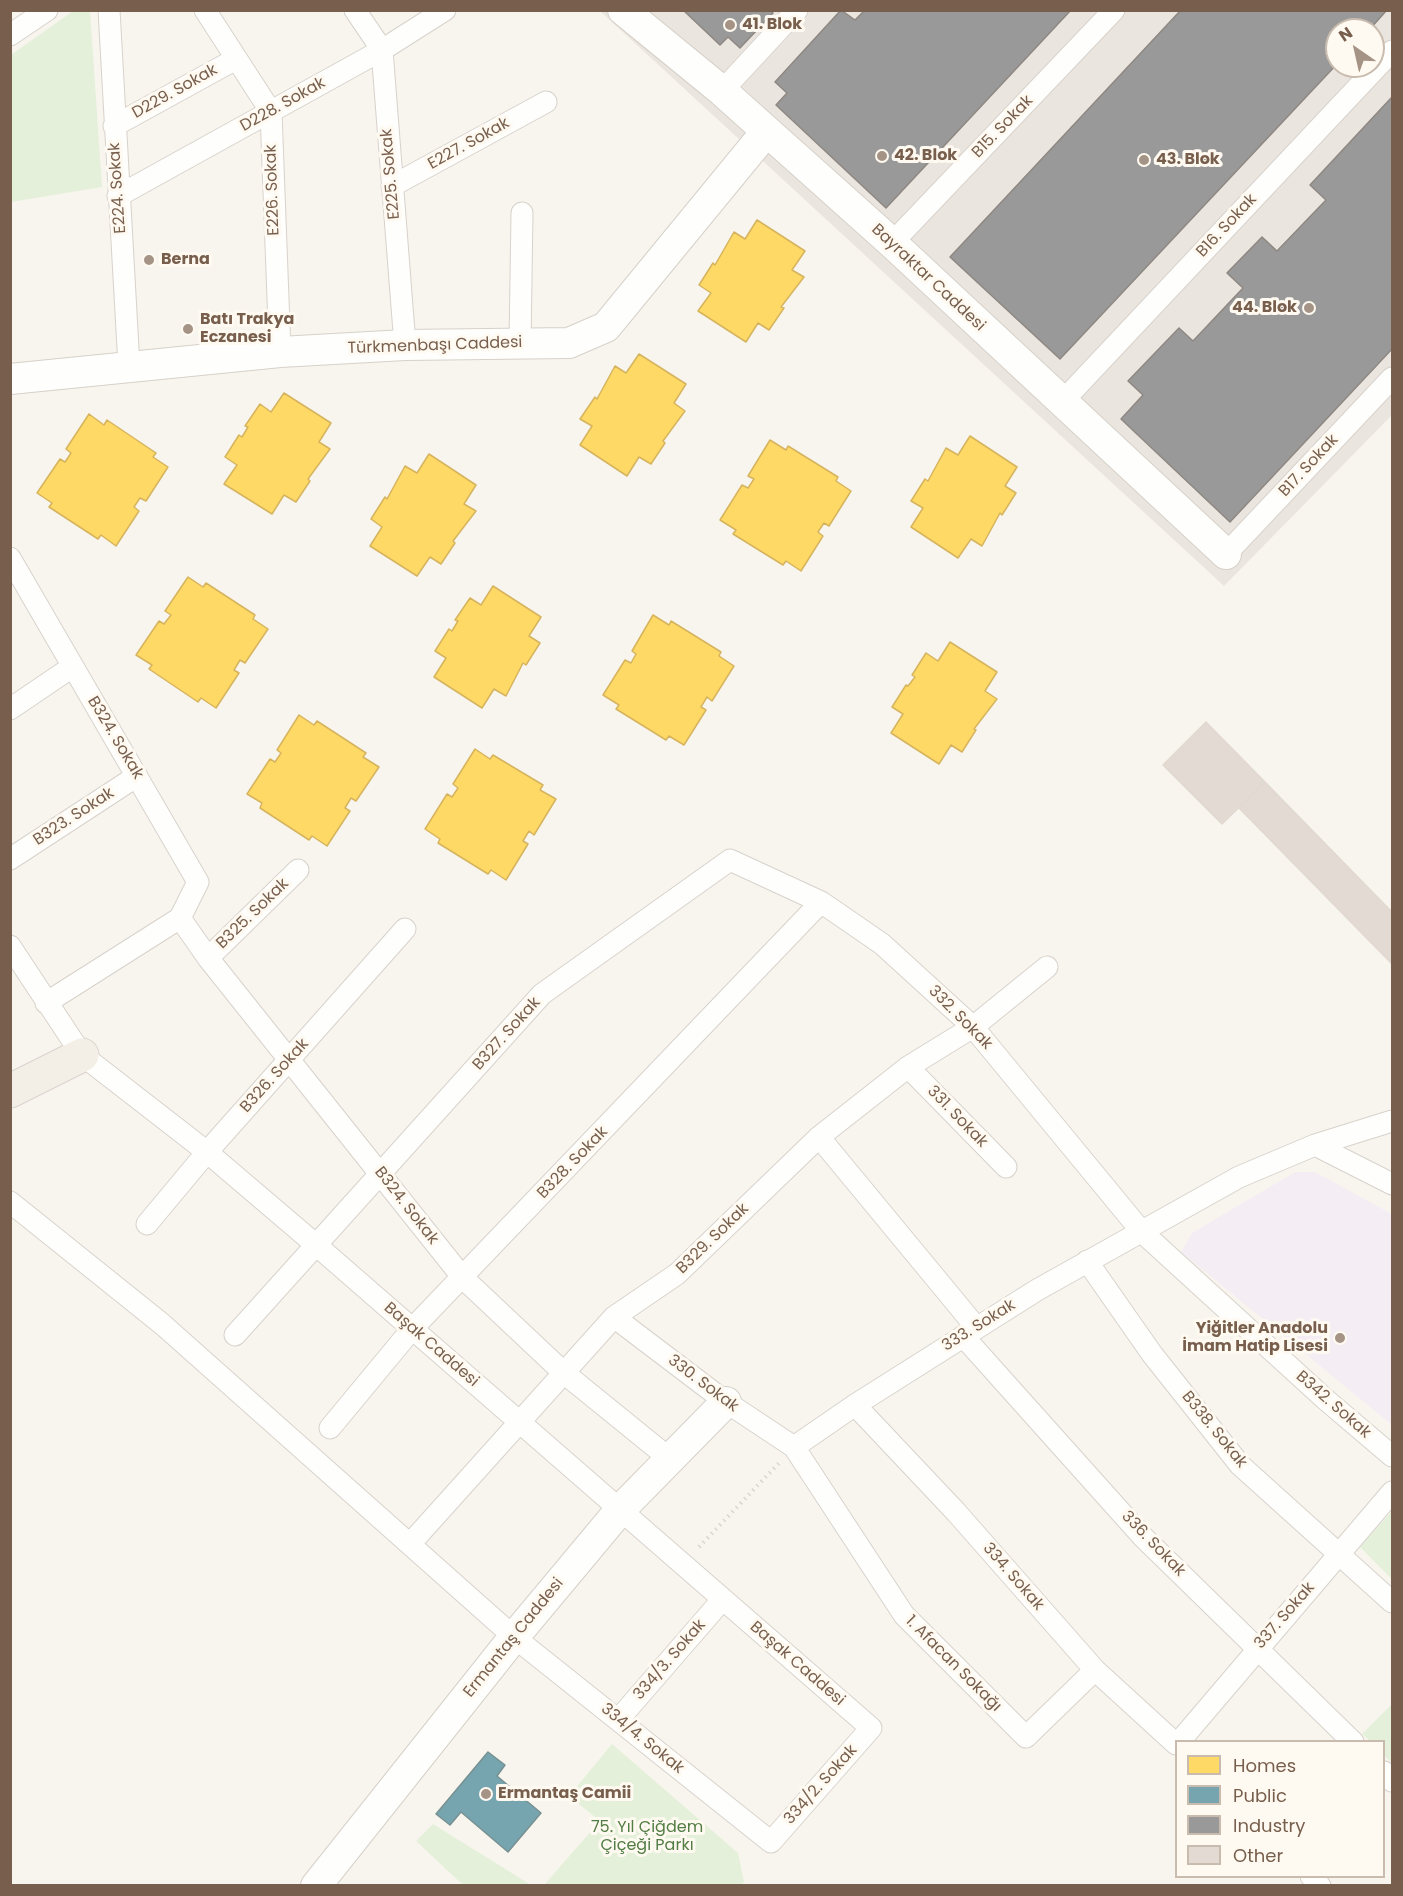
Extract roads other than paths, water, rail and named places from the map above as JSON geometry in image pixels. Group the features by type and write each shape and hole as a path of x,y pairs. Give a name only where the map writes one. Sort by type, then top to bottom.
{"main road":[{"name":"Bayraktar Caddesi","path":"623,10 722,91 892,243 1226,554"},
{"name":"Türkmenbaşı Caddesi","path":"10,379 280,352 405,345 569,343 606,327 766,132"},
{"path":"10,1091 82,1055"},
{"name":"Ermantaş Caddesi","path":"316,1886 514,1637 620,1510 726,1402"}],"street":[{"path":"10,35 47,10"},
{"name":"E224. Sokak","path":"109,10 129,366"},
{"path":"205,10 271,112"},
{"name":"E225. Sokak","path":"355,10 382,50 405,345"},
{"name":"D228. Sokak","path":"118,196 382,50 446,10"},
{"path":"722,91 797,10"},
{"name":"B15. Sokak","path":"892,243 1114,10"},
{"name":"B16. Sokak","path":"1062,402 1392,51"},
{"name":"D229. Sokak","path":"114,126 236,59"},
{"name":"E227. Sokak","path":"392,186 546,102"},
{"name":"E226. Sokak","path":"271,112 280,352"},
{"path":"520,344 522,213"},
{"name":"B17. Sokak","path":"1226,554 1392,378"},
{"name":"B324. Sokak","path":"10,558 198,882 180,918 208,958 291,1058 464,1278 564,1373 670,1459"},
{"path":"10,709 72,667"},
{"name":"B323. Sokak","path":"10,859 137,776"},
{"name":"332. Sokak","path":"730,860 821,902 882,944 973,1028 1142,1232"},
{"name":"B327. Sokak","path":"235,1335 542,994 730,860"},
{"name":"B325. Sokak","path":"208,958 298,870"},
{"name":"B328. Sokak","path":"330,1428 412,1329 464,1278 821,902"},
{"path":"46,1003 180,918"},
{"name":"B326. Sokak","path":"147,1224 207,1152 405,929"},
{"name":"Başak Caddesi","path":"10,946 82,1055 207,1152 315,1244 871,1728"},
{"name":"B329. Sokak","path":"410,1544 614,1317 677,1274 819,1137 908,1067 973,1028 1047,967"},
{"name":"331. Sokak","path":"908,1067 1006,1167"},
{"name":"333. Sokak","path":"794,1448 855,1405 970,1331 1087,1261 1239,1177 1315,1145 1392,1121"},
{"name":"336. Sokak","path":"819,1137 970,1331 1143,1537 1351,1740"},
{"path":"1315,1145 1392,1184"},
{"name":"334/4. Sokak","path":"10,1202 162,1324 514,1637 771,1842"},
{"name":"B342. Sokak","path":"1142,1232 1324,1399 1392,1456"},
{"name":"B338. Sokak","path":"1087,1261 1152,1354 1240,1465 1392,1602"},
{"name":"330. Sokak","path":"614,1317 726,1402 794,1448"},
{"name":"334. Sokak","path":"855,1405 956,1512 1095,1670 1175,1740"},
{"name":"1. Afacan Sokağı","path":"794,1448 904,1615 1026,1737 1095,1670"},
{"name":"337. Sokak","path":"1180,1740 1392,1492"},
{"name":"334/3. Sokak","path":"618,1720 722,1600"},
{"name":"334/2. Sokak","path":"771,1842 871,1728"}],"place":[{"name":"41. Blok","path":"730,25"},
{"name":"42. Blok","path":"882,156"},
{"name":"43. Blok","path":"1144,160"},
{"name":"Berna","path":"149,260"},
{"name":"44. Blok","path":"1309,308"},
{"name":"Batı Trakya Eczanesi","path":"188,329"},
{"name":"Yiğitler Anadolu İmam Hatip Lisesi","path":"1340,1338"},
{"name":"Ermantaş Camii","path":"486,1794"}],"park label":[{"name":"75. Yıl Çiğdem Çiçeği Parkı","path":"647,1837"}]}
